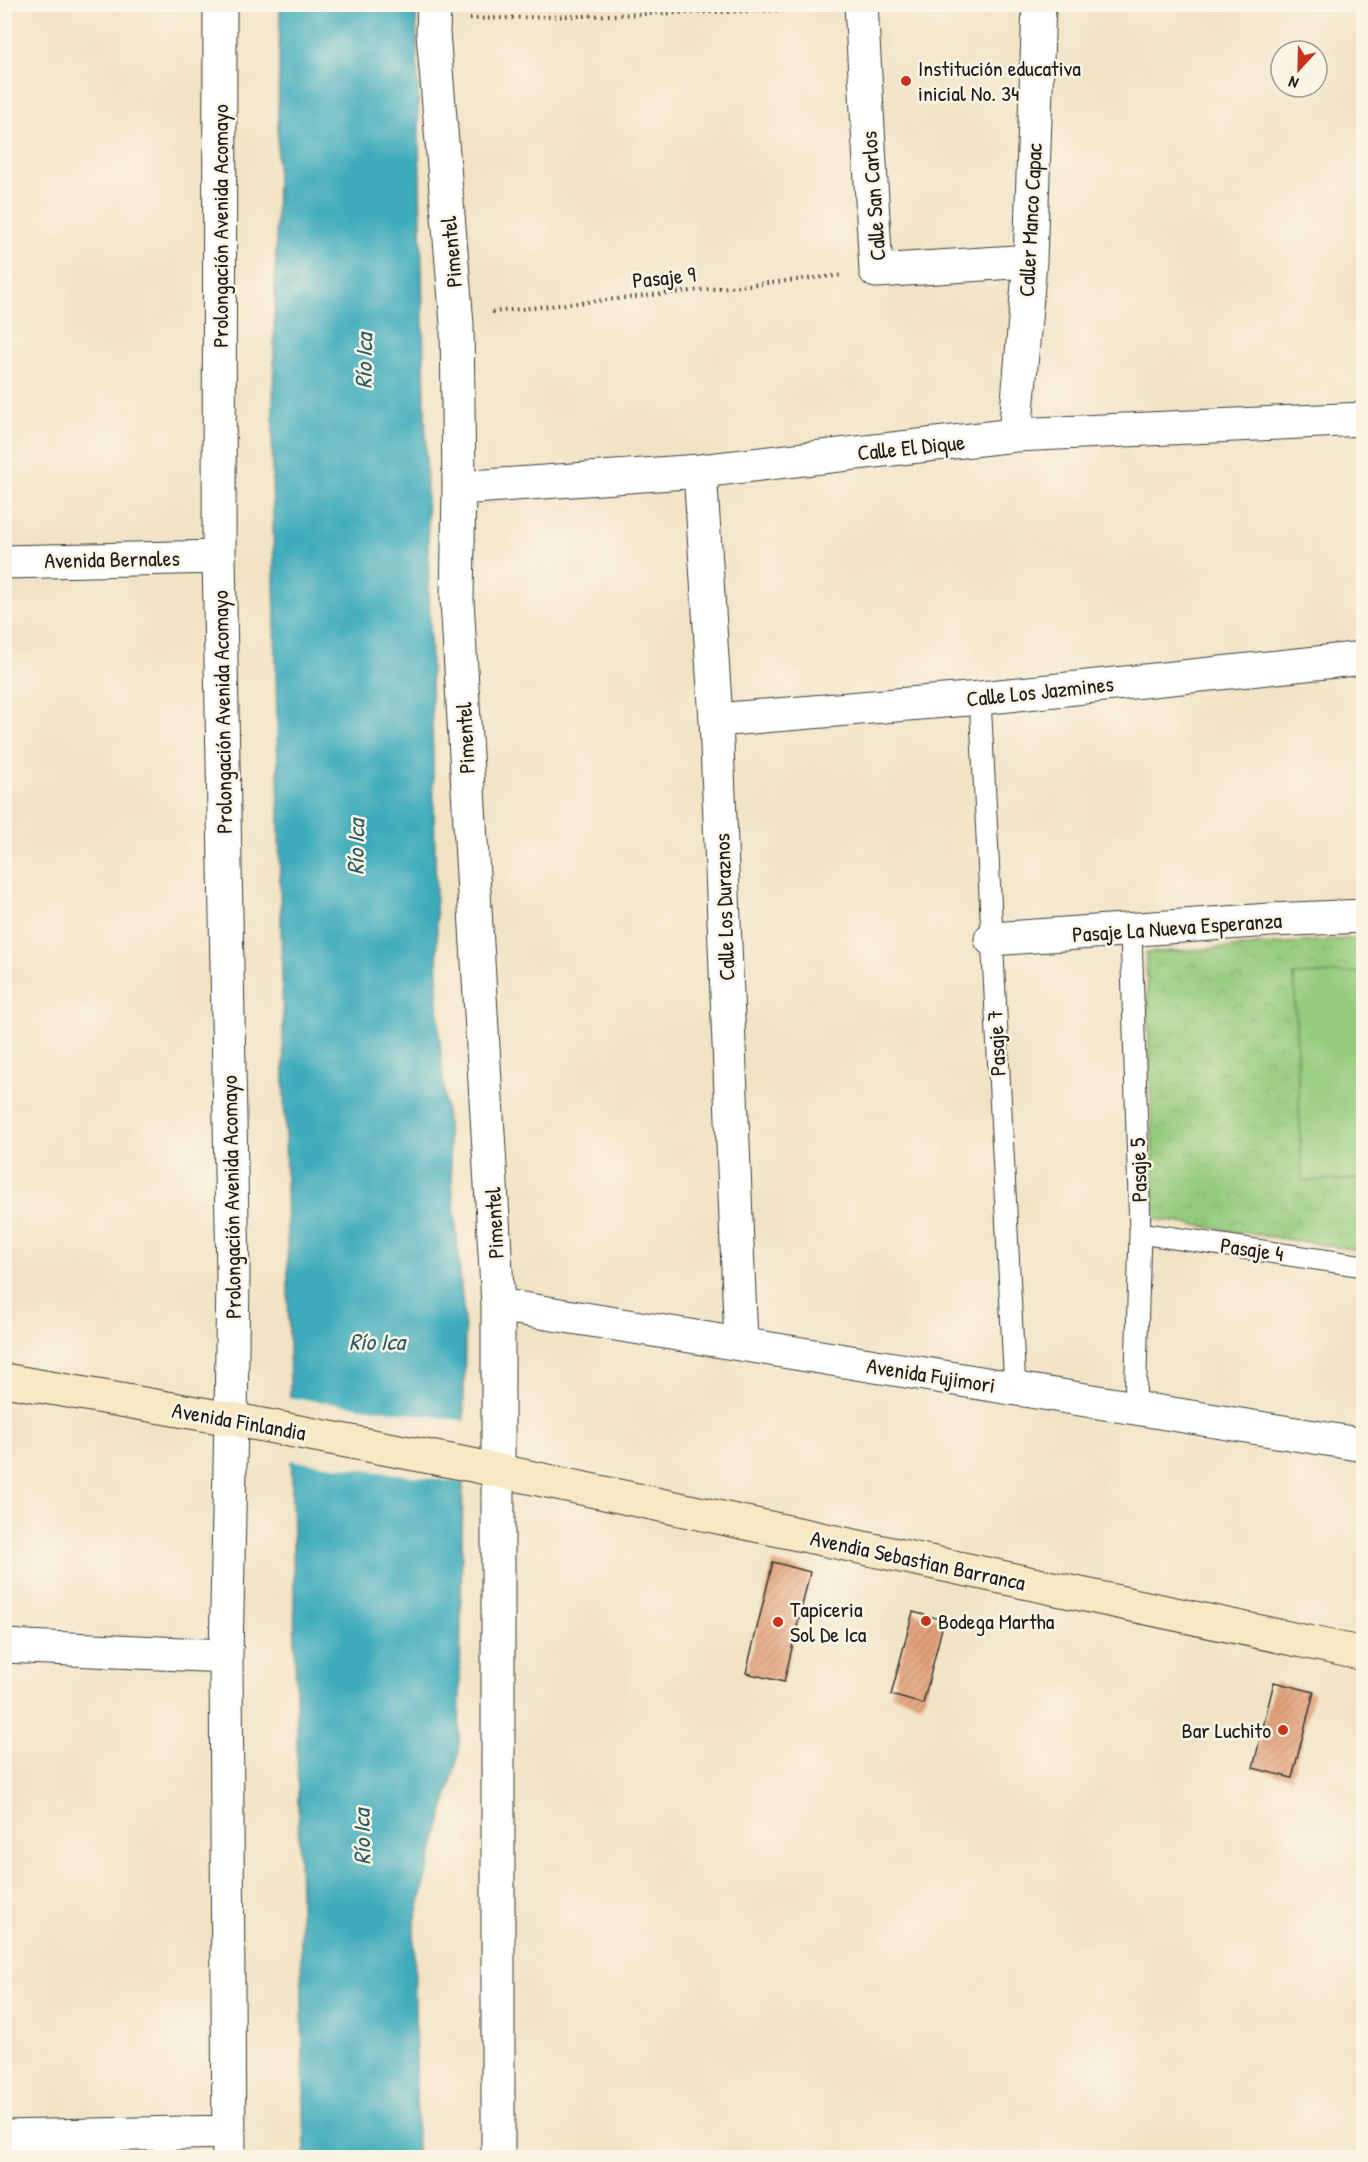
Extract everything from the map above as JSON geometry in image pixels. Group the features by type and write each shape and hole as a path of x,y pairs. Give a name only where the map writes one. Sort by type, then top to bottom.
{"main road":[{"name":"Avenida Finlandia","path":"4,1380 231,1419 486,1468"},
{"name":"Avendia Sebastian Barranca","path":"486,1468 1364,1654"}],"street":[{"name":"Prolongación Avenida Acomayo","path":"220,4 219,557 234,1274 226,1656 229,2145"},
{"name":"Calle San Carlos","path":"861,6 876,271 1030,261"},
{"name":"Caller Manco Capac","path":"1015,435 1030,261 1039,6"},
{"name":"Pimentel","path":"434,13 433,33 456,316 459,488 457,600 498,1305 486,1468 498,2157"},
{"name":"Calle El Dique","path":"459,488 700,471 1015,435 1363,410"},
{"name":"Calle Los Duraznos","path":"700,471 716,720 741,1344"},
{"name":"Avenida Bernales","path":"4,562 219,557"},
{"name":"Calle Los Jazmines","path":"716,720 980,698 1364,658"},
{"name":"Pasaje La Nueva Esperanza","path":"991,939 1364,916"},
{"name":"Avenida Fujimori","path":"498,1305 1364,1445"},
{"path":"4,1646 226,1656"},
{"path":"4,2137 229,2145"}],"lane":[{"name":"Pasaje 7","path":"980,698 1015,1389"},
{"name":"Pasaje 5","path":"1131,931 1140,1233 1135,1408"},
{"name":"Pasaje 4","path":"1140,1233 1364,1266"}],"path":[{"path":"434,13 861,6 1039,6"},
{"name":"Pasaje 9","path":"456,316 876,271"}],"green space":[{"path":"1363,938 1363,1251 1155,1219 1146,953"},
{"path":"1363,972 1363,1179 1302,1181 1294,975"}],"water":[{"name":"Río Ica","path":"280,5 416,5 439,1031 465,1332 459,1752 414,1925 417,2157 305,2157 272,467"}],"pier":[{"path":"287,1397 467,1421 465,1483 288,1460"}],"building":[{"name":"Tapiceria Sol De Ica","path":"773,1562 810,1572 784,1682 746,1673"},
{"path":"913,1612 944,1620 923,1704 891,1695"},
{"name":"Bar Luchito","path":"1274,1682 1314,1692 1292,1778 1253,1768"}],"place":[{"name":"Institución educativa inicial No. 34","path":"906,81"},
{"name":"Bodega Martha","path":"926,1621"},
{"name":"Tapiceria Sol De Ica","path":"778,1622"},
{"name":"Bar Luchito","path":"1283,1730"}]}
